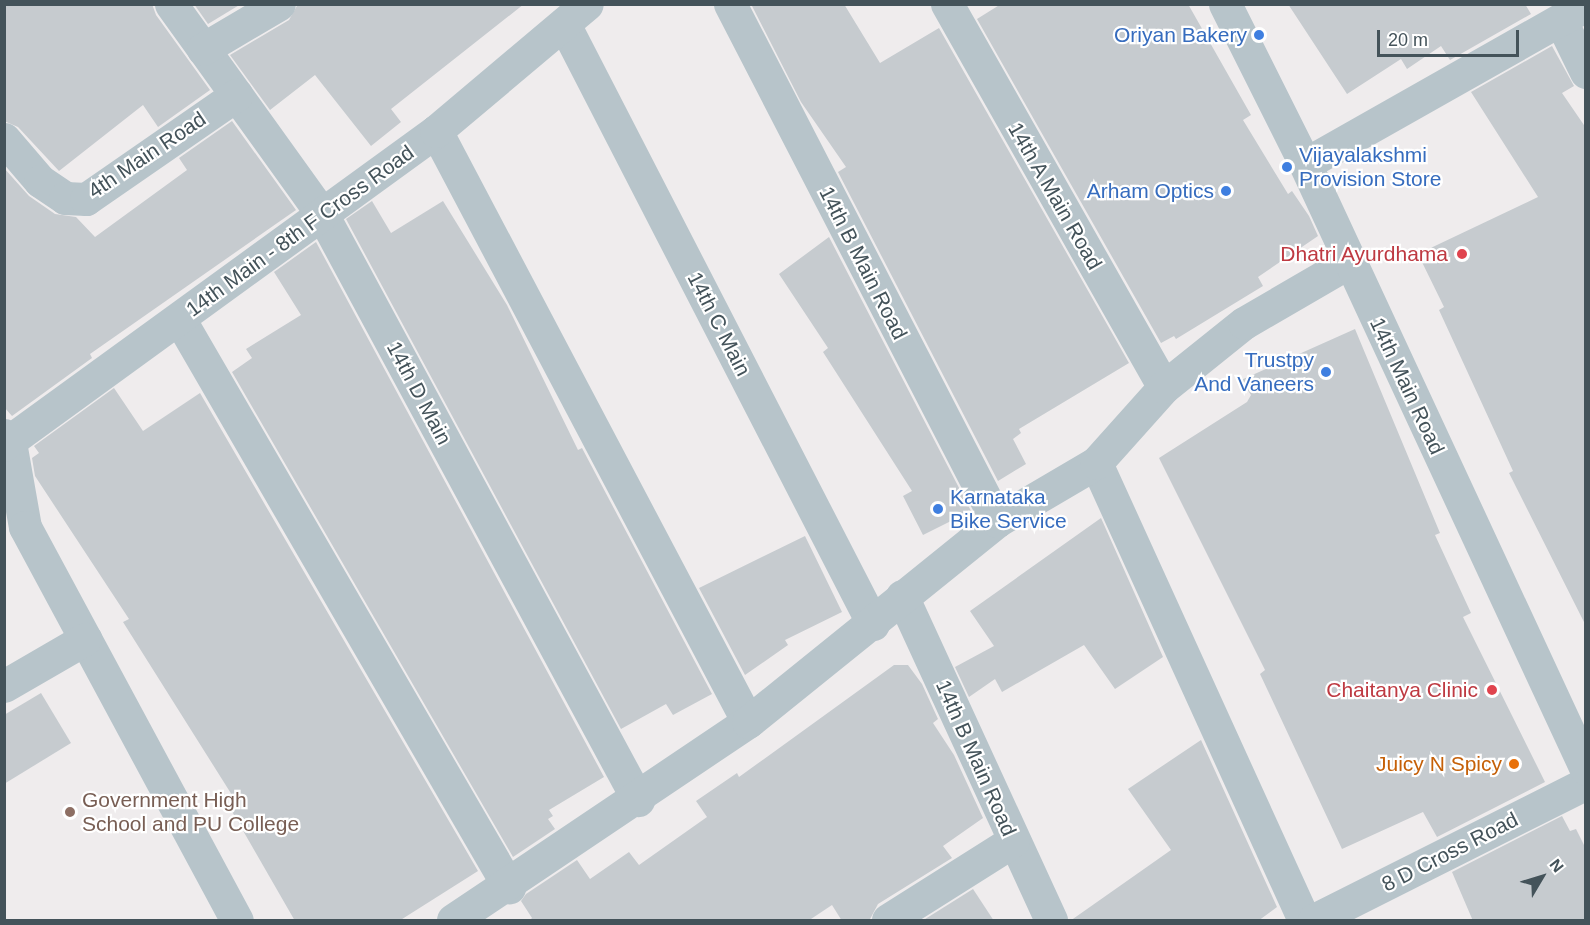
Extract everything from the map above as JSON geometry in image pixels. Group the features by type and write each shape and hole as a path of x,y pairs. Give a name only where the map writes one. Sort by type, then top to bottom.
{"street":[{"name":"14th D Main","path":"171,4 322,214 638,800"},
{"path":"203,49 279,4"},
{"name":"14th B Main Road","path":"730,4 997,521"},
{"name":"14th A Main Road","path":"947,4 1164,387"},
{"name":"14th Main Road","path":"1225,4 1305,164 1586,769"},
{"path":"1305,164 1573,13 1586,72"},
{"name":"14th Main - 8th F Cross Road","path":"6,441 180,320 436,131 575,14"},
{"name":"14th C Main","path":"575,14 873,624"},
{"name":"4th Main Road","path":"4,139 40,181 66,198 86,199 236,95"},
{"path":"436,131 748,722"},
{"path":"453,921 509,887 638,800 748,722 873,624 902,596 997,521 1096,463 1164,387 1244,323 1349,262"},
{"path":"180,320 509,887"},
{"path":"6,441 25,527 237,921"},
{"path":"1096,463 1304,921"},
{"name":"14th B Main Road","path":"902,596 1051,921"},
{"path":"4,686 85,639"},
{"name":"8 D Cross Road","path":"1314,921 1586,783"},
{"path":"888,921 1013,842"}],"building":[{"path":"4,4 152,4 156,15 210,90 158,127 143,105 59,171 18,127 4,121"},
{"path":"194,4 241,4 208,24"},
{"path":"298,4 524,4 391,109 401,122 371,146 315,75 270,110 230,55 289,20"},
{"path":"751,4 844,4 880,63 939,28 1129,363 1019,429 1021,433 1013,439 1026,464 998,481 838,172 846,167 801,102"},
{"path":"1001,4 1188,4 1251,115 1243,120 1288,194 1292,191 1309,216 1318,236 1258,277 1263,286 1176,339 1174,336 1161,343 977,19"},
{"path":"1288,4 1525,4 1531,14 1450,60 1441,46 1407,69 1401,59 1347,94"},
{"path":"1552,46 1574,86 1562,93 1586,128 1586,626 1509,473 1513,471 1439,310 1444,307 1418,254 1538,197 1471,92"},
{"path":"232,121 296,210 90,354 92,358 12,416 4,407 4,168 29,196 55,214 76,217 95,237 187,170 179,158"},
{"path":"372,201 391,233 443,201 507,305 578,450 582,448 712,694 673,715 666,704 621,729 346,219"},
{"path":"829,237 971,511 923,535 903,496 912,491 823,352 828,348 779,274"},
{"path":"316,242 604,777 549,810 553,816 548,819 555,829 513,857 232,372 252,358 246,349 301,315 274,272"},
{"path":"1355,329 1440,533 1435,535 1471,613 1463,617 1545,782 1437,837 1423,812 1342,849 1260,674 1265,670 1159,458 1247,402 1251,395 1241,380"},
{"path":"114,388 143,431 200,393 478,871 399,921 295,921 230,808 237,803 123,622 129,619 35,476 32,458 39,453 34,446"},
{"path":"1101,518 1163,657 1115,689 1084,645 1002,692 995,679 969,697 955,667 994,646 970,611"},
{"path":"805,536 842,612 785,640 788,645 745,675 699,588"},
{"path":"894,665 908,665 922,684 938,719 933,723 954,755 983,818 943,846 952,858 878,904 869,921 842,921 832,905 808,921 529,921 532,918 521,901 526,894 577,860 590,879 629,852 639,865 707,817 696,801 737,773 739,777"},
{"path":"41,693 71,743 4,784 4,715"},
{"path":"1201,740 1277,907 1258,921 1070,921 1171,850 1128,789"},
{"path":"1562,816 1570,831 1576,829 1586,849 1586,921 1473,921 1452,872"},
{"path":"973,889 994,921 922,921"}],"place":[{"name":"Oriyan Bakery","path":"1259,35"},
{"name":"Vijayalakshmi Provision Store","path":"1287,167"},
{"name":"Arham Optics","path":"1226,191"},
{"name":"Dhatri Ayurdhama","path":"1462,254"},
{"name":"Trustpy And Vaneers","path":"1326,372"},
{"name":"Karnataka Bike Service","path":"938,509"},
{"name":"Chaitanya Clinic","path":"1492,690"},
{"name":"Juicy N Spicy","path":"1514,764"},
{"name":"Government High School and PU College","path":"70,812"}]}
